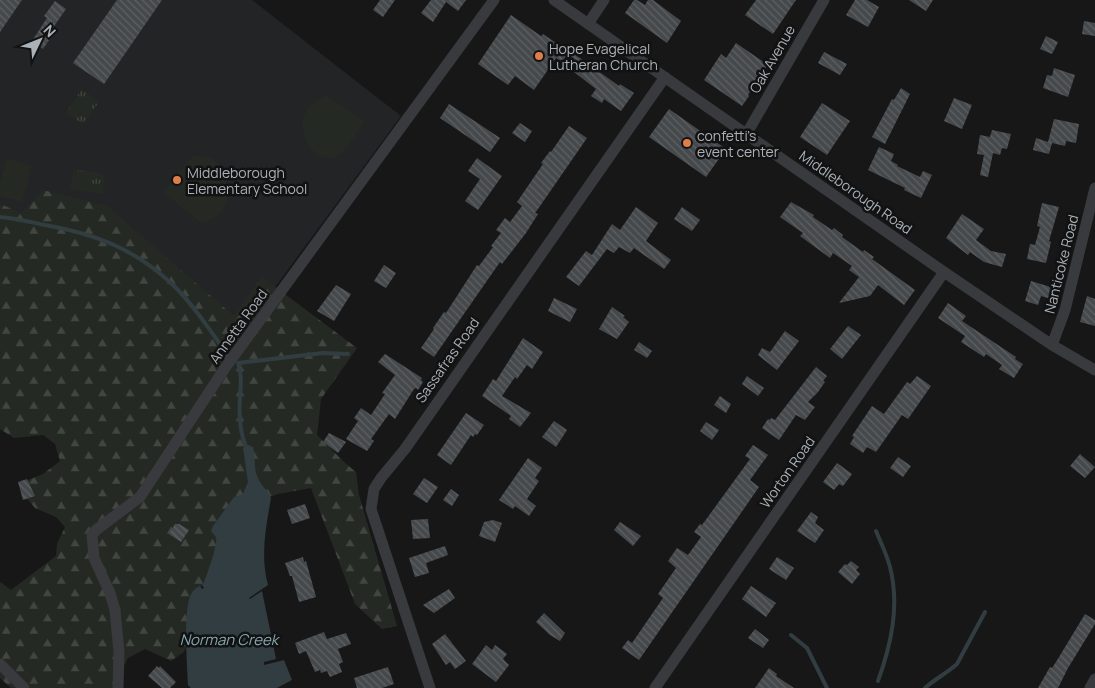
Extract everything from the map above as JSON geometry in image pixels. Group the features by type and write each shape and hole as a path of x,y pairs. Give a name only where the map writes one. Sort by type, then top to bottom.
{"street":[{"name":"Annetta Road","path":"118,688 119,652 115,610 110,592 94,558 92,535 140,497 225,368 494,0"},
{"name":"Middleborough Road","path":"554,0 944,272 1052,345 1095,370"},
{"path":"588,24 604,0"},
{"name":"Oak Avenue","path":"747,133 824,0"},
{"name":"Sassafras Road","path":"430,688 371,509 374,489 405,449 665,77"},
{"name":"Nanticoke Road","path":"1052,345 1065,310 1095,192"},
{"name":"Worton Road","path":"655,688 944,272"},
{"path":"0,664 24,688"},
{"path":"1090,688 1095,679"}],"shaded area":[{"name":"Middleborough Elementary School","path":"0,0 252,0 401,116 231,347 0,245"}],"green space":[{"path":"82,89 99,102 83,124 66,113"},
{"path":"326,96 365,121 342,152 329,158 320,156 313,150 303,132 305,112 317,100"},
{"path":"193,156 213,159 224,172 227,179 228,196 222,211 214,218 201,223 163,192"},
{"path":"7,158 32,166 22,202 0,196 0,182"},
{"path":"74,170 98,172 105,176 102,194 70,188"},
{"path":"43,190 107,206 234,316 262,277 357,348 321,399 317,435 356,472 359,495 397,626 382,629 355,604 311,488 278,494 242,506 195,599 192,628 184,652 171,661 145,649 128,658 113,688 11,688 0,678 0,582 11,590 56,556 57,544 65,527 56,517 35,508 23,494 28,480 43,474 60,461 55,444 43,435 14,438 0,429 0,204 22,213"}],"water":[{"name":"Norman Creek","path":"246,444 253,447 256,474 271,498 264,552 268,585 249,598 262,591 276,659 264,662 264,665 284,660 292,680 277,688 191,688 188,685 186,651 186,625 189,602 191,594 195,589 200,586 202,589 204,588 202,585 211,562 216,541 216,537 211,531 213,526 234,497 243,494 248,482 243,448"}],"building":[{"path":"0,0 22,0 0,32"},
{"path":"117,0 162,0 104,84 73,63"},
{"path":"380,0 395,0 383,17 373,10"},
{"path":"431,0 466,0 458,11 446,2 433,22 421,13"},
{"path":"634,0 645,5 648,0 653,0 681,21 667,43 625,13"},
{"path":"756,0 796,0 773,34 745,15"},
{"path":"855,0 867,0 879,7 868,27 846,15"},
{"path":"909,0 933,0 926,11"},
{"path":"55,1 66,9 50,32 53,34 43,49 32,41 47,18 44,16"},
{"name":"Hope Evagelical Lutheran Church","path":"511,15 541,36 543,34 573,53 619,86 620,84 634,93 621,111 604,99 602,103 591,96 596,89 556,58 534,90 515,76 508,85 478,64"},
{"path":"1084,21 1095,23 1095,36 1082,34"},
{"path":"1046,36 1058,42 1052,54 1040,49"},
{"path":"736,43 768,65 742,106 704,80 721,54 726,58"},
{"path":"824,52 847,64 840,75 818,63"},
{"path":"1054,68 1075,75 1068,97 1043,88 1047,75 1052,76"},
{"path":"901,88 910,94 885,144 872,137 892,99 894,100"},
{"path":"954,98 972,105 962,129 944,121"},
{"path":"822,103 850,121 827,155 800,137"},
{"path":"449,104 500,138 490,152 440,118"},
{"name":"confetti's event center","path":"669,109 726,149 706,177 649,137"},
{"path":"1054,119 1079,124 1076,143 1066,141 1065,146 1052,143 1049,154 1033,150 1036,138 1048,142"},
{"path":"520,123 532,131 525,142 512,133"},
{"path":"569,126 587,138 535,213 538,214 526,233 502,264 500,262 434,357 421,348 477,265 479,266 493,247 491,246 501,233 496,230 505,218 510,222 522,206 517,202 543,164 541,163"},
{"path":"992,130 1011,134 1007,149 1002,148 1000,155 993,153 988,177 980,175 984,155 977,154 980,135 990,137"},
{"path":"879,147 894,154 891,161 897,166 920,177 923,171 932,175 921,198 868,170"},
{"path":"477,158 502,176 478,210 465,201 480,179 468,171"},
{"path":"791,202 814,215 813,217 832,230 834,228 843,235 842,237 863,252 864,250 874,257 872,259 915,290 904,305 878,285 870,296 839,303 859,277 849,270 852,266 833,253 830,258 800,236 803,233 780,217"},
{"path":"1042,203 1059,207 1049,241 1051,242 1046,263 1027,259 1030,244 1035,245 1040,227 1037,226"},
{"path":"636,207 658,223 646,241 671,260 664,269 634,248 630,253 619,247 614,253 607,249 579,286 566,277 586,251 592,255 612,224 620,230"},
{"path":"682,207 700,220 692,231 674,219"},
{"path":"962,214 984,229 976,240 991,251 1006,254 1002,267 984,262 970,252 968,255 946,238"},
{"path":"384,265 396,273 386,288 374,281"},
{"path":"1031,281 1054,288 1051,299 1041,296 1038,305 1025,301"},
{"path":"336,285 351,294 334,321 317,311"},
{"path":"1087,296 1095,299 1095,326 1080,322"},
{"path":"554,298 577,309 570,322 548,311"},
{"path":"948,303 966,316 962,321 1016,357 1015,359 1023,364 1014,378 999,369 1002,365 986,354 984,357 961,342 965,336 938,318"},
{"path":"612,307 625,316 623,317 629,322 617,339 599,329"},
{"path":"848,326 861,335 842,359 830,349"},
{"path":"785,331 799,341 777,370 758,355 762,348 770,352"},
{"path":"523,338 543,352 532,369 527,365 517,379 515,377 502,396 531,413 520,427 509,419 511,416 482,396 493,379 496,381"},
{"path":"639,342 652,351 647,358 634,350"},
{"path":"385,354 422,378 423,382 418,390 414,389 395,419 389,414 371,439 374,441 367,451 346,439 358,421 354,418 361,408 371,415 385,394 382,393 395,375 378,362"},
{"path":"816,367 827,376 818,392 808,402 815,407 805,420 796,415 779,440 762,428 768,419 775,420"},
{"path":"747,376 764,388 758,396 742,384"},
{"path":"917,376 931,386 908,419 902,415 876,452 867,447 863,453 850,444 854,437 852,436 872,406 884,414 907,382 910,384"},
{"path":"720,396 731,404 726,413 714,405"},
{"path":"466,413 484,425 477,435 475,434 473,437 471,435 451,465 437,455"},
{"path":"554,421 567,430 556,447 542,437"},
{"path":"706,422 719,430 712,440 700,431"},
{"path":"329,433 346,442 338,453 323,442"},
{"path":"753,445 768,455 750,480 759,487 639,660 622,648 628,640 632,643 663,598 658,594 676,568 668,561 677,548 688,555 701,537 694,532 700,524 702,525 750,459 745,456"},
{"path":"1080,454 1095,467 1085,478 1070,466"},
{"path":"898,457 911,466 903,477 890,468"},
{"path":"528,458 542,468 535,478 539,481 527,499 536,506 529,516 515,506 513,509 499,500"},
{"path":"837,463 852,474 843,486 839,484 834,490 823,482"},
{"path":"424,478 438,487 427,503 413,494"},
{"path":"27,479 35,496 23,500 18,482"},
{"path":"451,489 459,495 452,506 443,500"},
{"path":"305,504 310,518 292,524 287,510"},
{"path":"811,512 818,517 815,523 824,530 815,543 797,531"},
{"path":"428,519 430,538 413,539 411,520"},
{"path":"493,520 502,523 495,542 479,536 484,522"},
{"path":"620,522 641,536 633,546 614,530"},
{"path":"175,524 179,524 189,530 181,542 169,534"},
{"path":"445,546 448,555 426,563 429,573 415,577 409,558"},
{"path":"303,557 304,562 306,561 316,597 299,602 292,576 290,576 285,563"},
{"path":"777,557 794,568 786,580 769,569"},
{"path":"851,561 859,567 856,570 860,574 852,584 838,572 845,564 847,565"},
{"path":"751,586 776,603 766,617 742,599"},
{"path":"449,589 455,598 434,613 423,605"},
{"path":"544,613 565,633 560,641 550,635 536,622"},
{"path":"1085,614 1095,620 1095,624 1058,688 1038,688 1050,667 1052,668 1056,662"},
{"path":"755,629 769,640 763,648 748,638"},
{"path":"324,632 327,639 346,633 351,644 338,649 343,662 339,664 342,672 330,677 327,671 321,673 320,670 315,672 306,651 299,654 295,643"},
{"path":"445,634 466,661 455,669 450,662 446,665 432,644"},
{"path":"486,645 492,650 495,645 507,654 503,659 509,665 496,682 472,664"},
{"path":"157,666 159,668 160,666 176,682 170,688 162,688 148,676"},
{"path":"388,667 394,684 382,688 357,688 354,678"},
{"path":"769,668 777,674 776,676 794,688 755,688"}],"waterway":[{"path":"0,217 81,233 98,238 129,253 159,272 180,292 225,351"},
{"path":"245,444 240,421 241,380 238,363 323,353 348,354"},
{"path":"876,531 890,567 894,596 893,625 878,681"},
{"path":"925,688 957,664 985,612"},
{"path":"791,635 807,648 827,688"}],"place":[{"name":"Hope Evagelical Lutheran Church","path":"539,56"},
{"name":"confetti's event center","path":"687,143"},
{"name":"Middleborough Elementary School","path":"177,180"}]}
